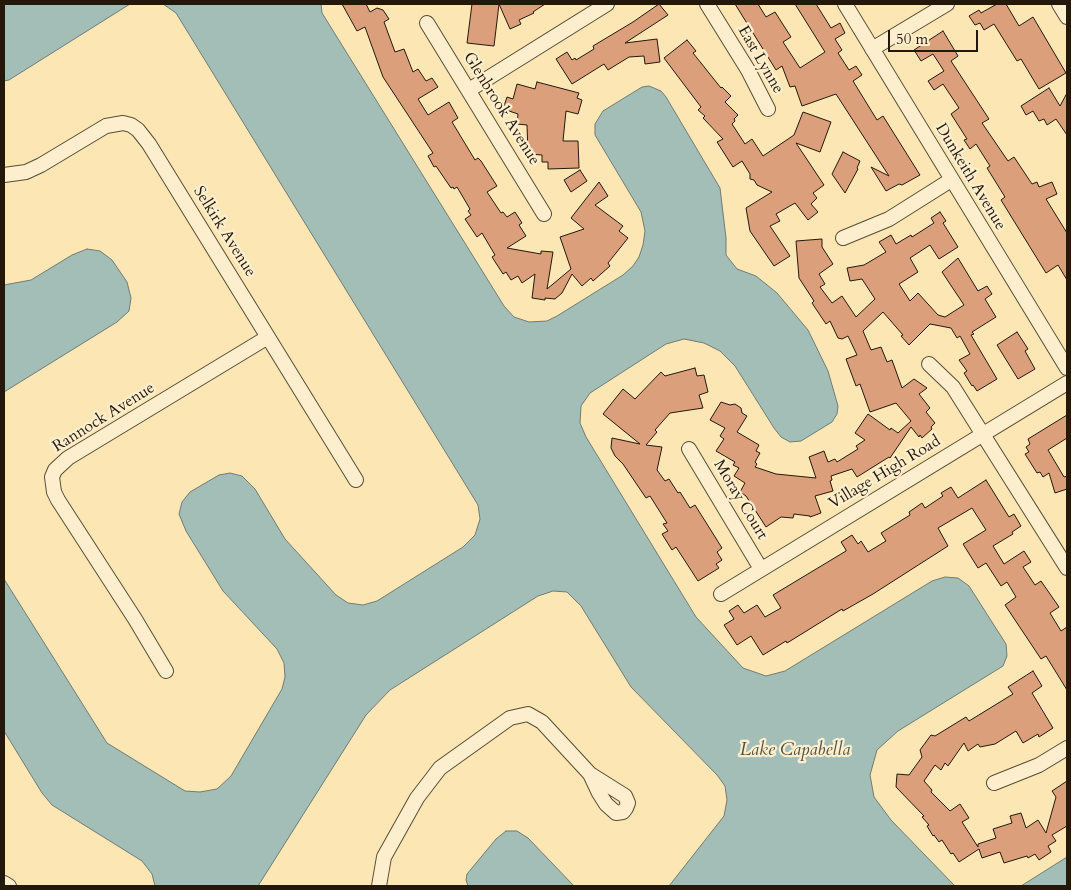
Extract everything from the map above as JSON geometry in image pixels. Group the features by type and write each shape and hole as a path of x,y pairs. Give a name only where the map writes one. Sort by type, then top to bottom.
{"street":[{"path":"469,90 607,4"},
{"name":"East Lynne","path":"706,4 748,70 768,109"},
{"name":"Dunkeith Avenue","path":"845,4 1067,368"},
{"path":"872,48 947,4"},
{"path":"1059,4 1067,17"},
{"name":"Glenbrook Avenue","path":"427,23 544,214"},
{"name":"Selkirk Avenue","path":"4,175 26,172 41,165 106,126 123,123 138,130 356,480"},
{"path":"843,238 889,219 951,180"},
{"name":"Rannock Avenue","path":"166,671 135,619 58,500 54,492 52,477 55,470 68,458 268,337"},
{"path":"929,364 953,386 1067,568"},
{"name":"Village High Road","path":"721,594 1067,383"},
{"name":"Moray Court","path":"689,449 761,569"},
{"path":"379,886 384,857 418,798 440,768 510,718 528,714 542,722 590,774"},
{"path":"994,783 1039,765 1067,748"},
{"path":"4,882 9,886"}],"water":[{"path":"4,4 130,4 9,80 4,81"},
{"name":"Lake Capabella","path":"163,4 321,4 322,13 504,306 514,317 529,322 547,321 557,316 623,275 639,257 645,231 641,212 595,135 595,124 603,111 642,87 649,86 661,91 720,188 726,238 726,255 737,269 756,276 777,293 808,330 828,371 838,406 837,414 832,422 801,441 790,442 781,437 774,428 735,366 720,351 704,343 684,339 666,344 590,393 581,406 580,423 586,437 696,617 743,668 766,676 785,671 932,581 945,577 958,578 969,586 1006,644 1007,656 1003,666 898,731 877,750 870,775 874,797 891,820 955,886 669,886 724,816 727,800 725,786 717,775 631,687 581,606 567,592 553,591 538,596 390,690 366,715 258,886 155,886 152,874 142,861 52,805 42,793 4,731 4,579 107,743 185,791 200,792 217,789 231,776 282,689 285,677 284,663 277,649 223,591 186,531 179,514 182,502 190,492 219,475 230,473 242,476 255,489 285,539 336,595 348,603 363,605 377,601 463,547 475,535 480,519 478,505 176,13"},
{"path":"87,249 100,251 112,260 127,282 131,298 129,311 117,322 4,392 4,285 31,280 72,255"},
{"path":"506,831 517,831 528,838 574,886 468,886 467,874 496,839"},
{"path":"1067,857 1067,886 1021,886"}],"building":[{"path":"342,4 366,4 370,12 377,8 383,10 389,19 384,22 395,52 404,49 413,72 418,69 426,81 432,78 438,87 418,99 428,115 449,102 458,118 452,122 475,160 478,158 481,161 497,186 487,192 501,213 503,212 507,217 515,212 522,223 519,225 526,236 507,248 541,254 541,251 553,252 547,289 571,269 560,237 584,229 571,218 599,182 608,196 595,205 623,226 619,231 628,238 608,263 610,266 593,281 591,278 582,286 572,274 562,293 555,299 545,298 545,300 532,298 535,274 522,283 518,276 511,280 506,272 503,274 492,257 495,255 482,233 477,237 465,219 471,215 468,211 470,209 457,187 451,188 436,166 434,167 428,156 433,153 383,77 365,27 357,31"},
{"path":"472,4 499,4 494,46 467,43"},
{"path":"499,4 545,4 534,13 519,20 521,24 510,29"},
{"path":"659,4 668,15 625,43 657,39 660,62 645,64 644,56 629,57 608,70 604,64 572,84 556,59 567,52 572,60 575,58 576,60 594,49 593,46"},
{"path":"735,4 758,4 766,17 775,12 791,37 783,42 800,68 825,52 795,4 816,4 831,28 840,23 845,33 835,39 842,50 838,53 849,70 856,66 862,75 853,81 877,120 883,116 920,175 886,191 871,167 889,176 836,94 802,106 795,86 790,87 782,66 776,70"},
{"path":"997,4 1006,4 1019,26 1033,17 1066,73 1039,89 1021,59 1017,61 994,24 984,30 980,23 975,25 969,16 979,10 981,13"},
{"path":"943,31 958,56 951,61 989,119 982,123 1008,161 1014,157 1032,184 1037,182 1039,187 1052,182 1057,194 1046,199 1067,233 1067,280 1058,265 1046,273 1001,200 1005,197 987,168 990,166 976,144 970,149 964,140 967,139 951,114 959,108 943,84 934,90 928,81 944,71 933,54 921,61 914,50"},
{"path":"687,40 696,51 693,53 721,88 731,96 725,102 738,115 732,124 745,144 752,139 763,156 794,135 803,112 831,122 820,152 796,143 824,185 813,193 817,198 811,204 818,212 808,220 795,203 776,214 780,221 770,226 790,256 774,266 750,231 746,208 772,192 757,185 754,180 750,179 750,174 742,161 733,167 717,142 723,139 703,118 705,116 698,110 701,107 664,58"},
{"path":"537,82 579,93 577,98 582,100 578,114 566,111 563,141 578,141 579,168 548,169 548,162 542,162 542,155 528,154 527,125 517,124 518,114 503,109 507,97 513,99 517,84 535,89"},
{"path":"1049,88 1060,106 1067,93 1067,135 1056,119 1047,125 1044,119 1039,121 1033,111 1026,115 1021,106"},
{"path":"843,152 860,161 858,169 845,193 832,174"},
{"path":"580,170 587,181 571,192 564,180"},
{"path":"940,212 946,221 943,223 958,247 939,259 930,245 910,258 918,272 899,284 910,301 918,293 938,315 945,317 964,305 942,272 958,258 978,291 987,286 992,294 985,299 996,317 972,332 974,334 971,335 997,379 977,391 972,386 964,373 967,371 959,360 970,354 960,336 957,338 951,328 930,324 909,345 883,312 863,331 871,350 881,347 887,362 892,360 902,388 914,379 927,388 919,394 930,408 926,412 935,423 931,427 932,429 922,438 911,427 890,458 857,477 852,469 831,476 832,480 830,481 833,491 815,496 821,513 810,517 794,514 793,518 781,517 766,527 746,496 740,492 745,483 734,476 739,468 733,465 735,462 716,451 724,439 720,436 725,428 710,420 721,402 730,405 735,404 747,416 737,432 759,445 756,451 760,453 755,462 757,464 755,467 776,474 816,478 809,457 824,451 828,462 835,459 837,462 858,449 856,446 865,440 855,433 868,414 890,430 891,428 898,433 911,421 896,403 870,412 860,384 856,386 846,359 857,355 848,336 842,339 838,338 830,321 826,324 799,278 796,241 822,239 822,247 833,264 819,274 825,284 820,287 832,303 842,296 856,317 875,299 862,279 850,281 847,268 864,265 886,252 879,242 891,235 896,244 911,235 912,237 934,223 931,218"},
{"path":"1017,332 1028,349 1025,351 1035,369 1018,379 997,345"},
{"path":"695,368 697,376 704,375 708,392 699,395 703,408 670,413 655,430 657,432 646,445 662,447 657,470 665,481 669,479 690,508 695,505 722,548 717,552 722,560 716,564 719,568 698,581 676,547 672,550 662,534 668,531 663,524 667,523 650,496 646,498 611,448 612,438 640,444 603,414 623,389 635,399 661,372 665,376"},
{"path":"1067,415 1067,438 1048,450 1064,477 1067,476 1067,489 1055,493 1049,473 1043,477 1040,472 1037,473 1025,454 1029,452 1026,447 1030,444 1028,439"},
{"path":"986,480 1009,517 1014,514 1021,526 1012,532 1013,534 993,546 1004,564 1024,551 1031,562 1023,567 1035,585 1041,581 1059,607 1050,613 1061,631 1067,627 1067,690 1046,656 1041,659 1005,605 1016,597 1007,582 1001,586 986,563 978,568 963,544 986,530 972,508 938,528 948,546 873,594 843,611 842,609 787,643 786,641 763,655 751,636 737,645 724,625 734,619 729,611 738,605 744,613 757,605 765,617 781,608 773,595 846,551 841,542 852,535 858,544 861,541 868,552 886,541 881,533 910,515 909,512 922,503 925,508 943,496 941,493 951,487 958,498"},
{"path":"1033,671 1042,686 1032,693 1053,728 1039,737 1038,734 1023,743 1016,731 995,744 980,747 978,744 968,751 964,743 948,766 945,763 941,770 935,765 924,781 932,790 931,792 950,811 960,804 969,818 962,822 978,847 978,844 996,838 993,829 1012,823 1010,816 1021,813 1026,828 1038,820 1046,833 1056,797 1052,791 1067,781 1067,826 1052,835 1056,841 1048,846 1051,852 1039,860 1035,854 1028,858 1027,856 1004,863 1000,852 982,858 979,849 959,862 942,840 939,842 933,836 927,826 929,825 922,817 924,816 896,787 897,774 909,775 922,757 920,750 931,735 935,736 966,717 969,721 1013,694 1008,687"}]}
